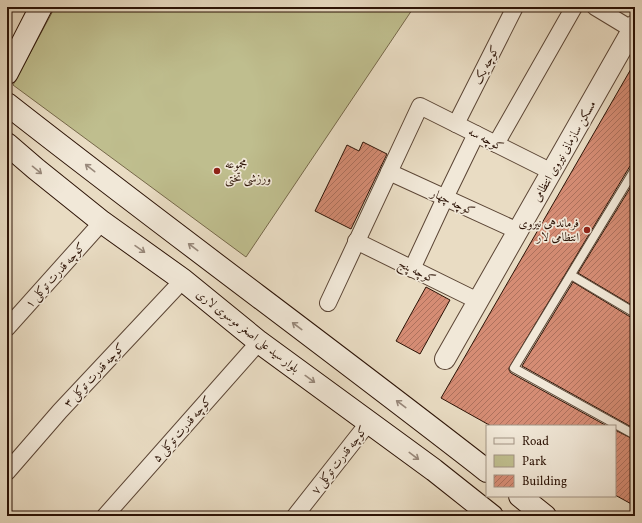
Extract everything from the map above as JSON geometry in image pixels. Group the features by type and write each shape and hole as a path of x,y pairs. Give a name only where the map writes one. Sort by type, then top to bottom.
{"main road":[{"path":"7,73 41,7"},
{"path":"7,104 486,470"},
{"name":"بلوار سید علی اصغر موسوی لاری","path":"10,153 183,280 259,342 434,470 486,514"},
{"path":"521,497 545,516"}],"street":[{"name":"کوچه یک","path":"456,124 515,7"},
{"path":"496,144 574,7"},
{"path":"595,7 634,28"},
{"name":"مسکن سازمانی نیروی انتظامی","path":"445,359 634,28"},
{"name":"کوچه سه","path":"389,172 420,106 552,172"},
{"path":"412,268 476,134"},
{"path":"328,303 389,172"},
{"name":"کوچه چهار","path":"389,172 518,231"},
{"name":"کوچه قدرت توکلی ۱","path":"7,328 102,222"},
{"name":"کوچه پنج","path":"356,241 478,301"},
{"name":"کوچه قدرت توکلی ۳","path":"7,472 60,411 183,280"},
{"name":"کوچه قدرت توکلی ۵","path":"105,516 259,342"},
{"name":"کوچه قدرت توکلی ۷","path":"295,516 369,422"}],"lane":[{"path":"635,169 514,368 635,435"},
{"path":"571,275 635,313"}],"green space":[{"name":"مجموعه ورزشی تختی","path":"55,7 414,7 246,257 13,85"}],"building":[{"path":"635,62 635,164 630,166 509,368 511,373 605,425 489,425 441,398"},
{"path":"363,142 387,154 351,229 315,211 347,145 359,151"},
{"path":"635,180 635,307 578,273"},
{"path":"573,282 632,318 635,318 635,429 522,366"},
{"path":"426,287 450,300 420,354 396,341"},
{"path":"616,430 635,440 635,506 616,496"}],"place":[{"name":"مجموعه ورزشی تختی","path":"217,171"},
{"name":"فرماندهی نیروی انتظامی لار","path":"587,230"}]}
